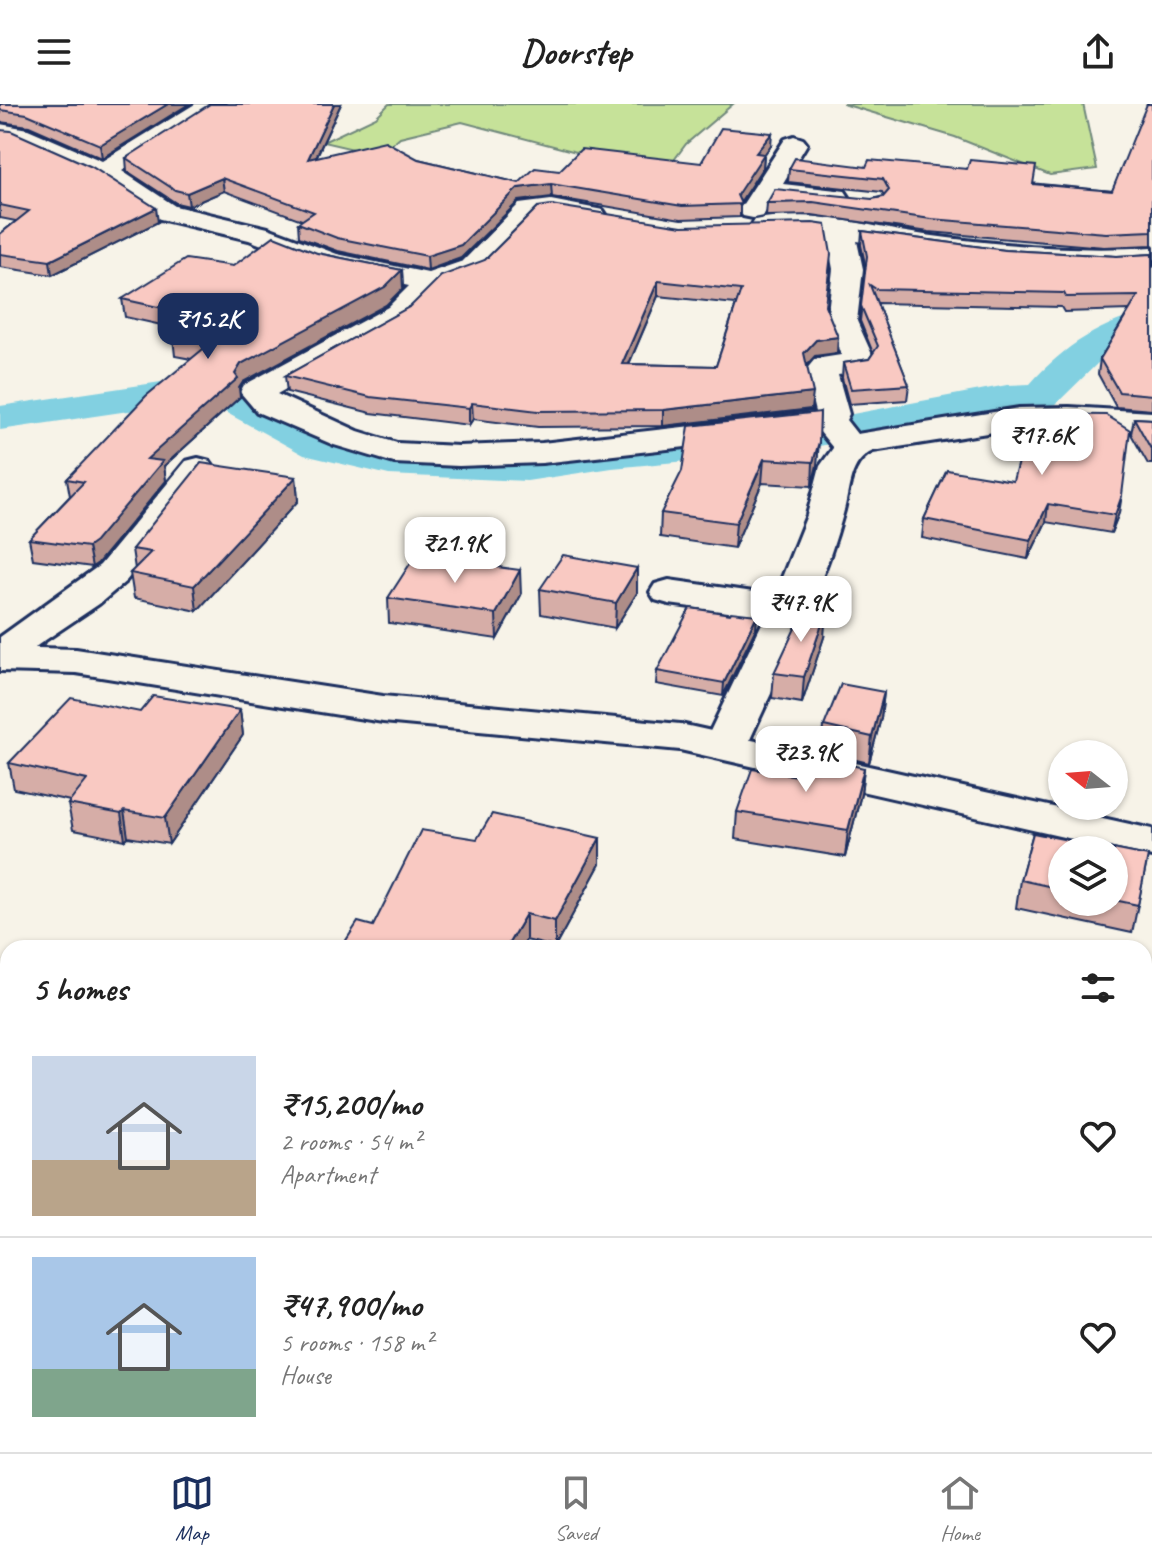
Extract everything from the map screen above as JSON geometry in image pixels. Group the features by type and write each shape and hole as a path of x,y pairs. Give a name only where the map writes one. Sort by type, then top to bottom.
{"street":[{"path":"104,171 212,104"},
{"path":"0,132 19,134 104,171 166,212 258,234 329,261 430,282"},
{"path":"794,144 765,190 736,227 812,226 929,244 1104,259 1152,256"},
{"path":"14,160 54,149"},
{"path":"765,190 856,199"},
{"path":"618,220 551,208 529,210 473,267 430,282 399,313 256,392 269,405 346,438 394,453 446,455 542,453 838,432 865,442 1019,418 1069,417 1152,422"},
{"path":"725,746 789,609 825,515 837,466 838,432 821,371 826,366 856,364 858,359 842,321 848,269 840,230"},
{"path":"0,659 10,647 67,610 113,574 198,468"},
{"path":"669,592 789,609"},
{"path":"0,659 76,661 383,709 680,737 1152,843"}],"green space":[{"path":"389,104 733,104 686,144 671,164 603,159 462,122 400,137 379,155 323,142 376,117"},
{"path":"843,104 1083,104 1097,169 1050,175 955,137"}],"building":[{"path":"0,104 168,104 100,145 27,114 0,110"},
{"path":"210,104 334,104 308,159 385,141 418,159 519,183 535,168 559,171 581,149 701,163 721,128 772,133 756,153 764,154 737,195 741,204 682,206 551,184 518,188 461,245 427,256 337,238 298,223 314,212 222,178 187,193 175,190 126,158"},
{"path":"1147,104 1152,104 1152,231 1106,233 931,219 813,202 767,203 775,189 872,199 883,197 889,190 883,179 789,169 795,158 866,167 869,160 967,169 970,160 1036,166 1033,184 1112,191"},
{"path":"0,130 11,131 92,167 156,208 50,261 0,254 0,234 29,211 0,205"},
{"path":"551,205 682,226 826,225 831,254 825,305 838,337 816,340 804,353 813,393 663,410 538,411 472,403 469,408 370,397 285,376 411,306 441,276 485,260 538,207","holes":["658,281 741,290 716,366 622,364"]},
{"path":"862,231 1005,250 1117,256 1152,254 1152,395 1119,392 1100,359 1138,296 1066,297 1064,293 876,289 870,285 909,385 851,389 843,363 869,359 878,346 861,306 867,256"},
{"path":"274,236 317,253 402,270 385,287 241,364 235,374 238,378 147,459 163,461 95,542 88,547 29,539 84,482 67,479 146,396 208,345 173,337 203,317 122,299 186,259 233,266"},
{"path":"820,412 819,442 813,462 764,459 736,523 661,513 682,471 689,426"},
{"path":"1030,414 1106,415 1130,430 1122,495 1115,515 1048,504 1031,540 924,519 947,470 1013,481"},
{"path":"1134,418 1152,419 1152,449 1151,449"},
{"path":"201,463 296,477 194,586 130,573 151,552 132,549"},
{"path":"563,555 637,568 616,603 540,589"},
{"path":"415,556 520,570 496,614 388,598"},
{"path":"690,608 757,615 724,683 657,671"},
{"path":"804,609 826,612 804,677 774,673"},
{"path":"841,684 884,692 872,737 824,726"},
{"path":"153,696 240,710 165,818 68,804 87,780 9,763 71,698 140,712"},
{"path":"812,756 864,768 848,830 737,812 752,769 804,777"},
{"path":"492,814 600,838 555,921 526,914 511,940 346,940 358,922 373,926 421,830 477,839"},
{"path":"1033,833 1048,836 1048,886 1020,880"},
{"path":"1128,852 1148,856 1138,905 1128,903"}],"waterway":[{"path":"0,418 208,387 319,446 389,462 527,468 612,455 794,438 1007,397 1042,395 1065,370 1104,340 1152,321"}]}
